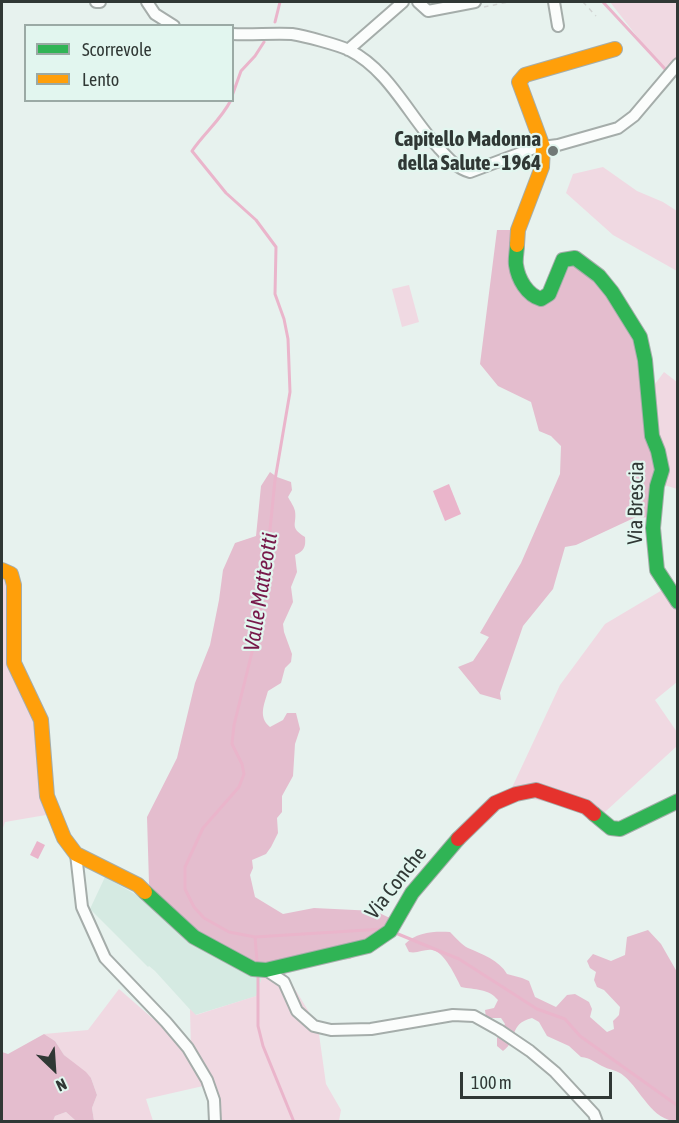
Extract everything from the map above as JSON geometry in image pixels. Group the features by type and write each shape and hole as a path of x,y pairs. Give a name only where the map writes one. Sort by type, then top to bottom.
{"street":[{"path":"147,2 155,14 171,24"},
{"path":"348,50 403,2"},
{"path":"418,2 428,11 475,2"},
{"path":"554,2 558,26"},
{"path":"234,34 294,34 348,50 364,59 384,77 427,135 461,169 470,172 534,148 618,128 634,116 678,64"},
{"path":"543,147 519,82 525,75 615,49"},
{"name":"Via Brescia","path":"543,147 542,167 518,230 516,265 527,292 533,297 541,298 549,294 563,260 575,258 599,276 628,315 640,337 645,360 652,436 662,470 657,486 653,528 657,570 678,602"},
{"path":"2,570 10,574 14,585 14,663 41,720 47,796 64,838 76,854 138,885 194,937 253,969 266,970 284,982 297,1011 314,1026 331,1030 371,1029 453,1015 474,1016 530,1051 555,1072 594,1114 597,1122"},
{"name":"Via Conche","path":"266,970 368,946 390,931 412,893 467,828 495,803 516,794 536,790 586,807 611,828 621,829 678,801"},
{"path":"76,854 82,907 105,958 188,1048 207,1080 214,1100 215,1122"}],"path":[{"path":"582,2 596,16"}],"shaded area":[{"path":"610,2 677,2 677,64 668,76"},
{"path":"603,167 637,191 677,211 677,271 613,235 566,193 573,174"},
{"path":"497,230 518,230 521,280 540,298 559,266 580,262 640,337 658,483 655,518 636,517 576,545 565,547 553,589 523,626 500,693 501,700 480,694 458,667 473,661 489,637 480,633 521,563 560,474 561,446 551,436 539,431 531,402 498,386 480,364"},
{"path":"409,285 419,322 402,327 392,289"},
{"path":"664,372 677,382 677,489 658,483 649,392"},
{"path":"270,472 291,482 292,490 288,497 295,511 295,528 305,537 305,546 295,555 297,572 291,587 293,602 283,624 292,654 291,662 285,668 281,683 268,691 263,715 270,727 283,720 287,713 296,713 300,729 295,744 293,776 282,796 282,812 277,818 278,833 266,854 252,860 253,868 250,875 255,897 283,914 314,908 375,911 392,919 380,944 350,959 249,968 152,905 147,817 177,758 195,683 210,645 223,570 235,543 256,536 261,486"},
{"path":"449,484 461,514 445,521 433,491"},
{"path":"2,576 10,580 15,654 36,722 46,815 5,822 2,831"},
{"path":"674,583 678,595 677,682 655,700 677,732 677,746 594,822 570,807 509,794 560,685 605,624"},
{"path":"37,841 45,845 38,859 30,855"},
{"path":"105,877 265,968 257,996 195,1015 155,971 148,967 90,909"},
{"path":"648,930 661,944 677,972 677,1121 661,1116 622,1074 581,1057 569,1046 547,1036 539,1022 532,1018 516,1028 511,1042 503,1051 497,1046 497,1038 505,1024 501,1018 486,1018 485,1010 494,1008 498,1000 486,991 461,987 449,965 436,951 409,952 405,944 420,935 450,932 466,947 495,961 507,974 529,981 535,997 556,1007 567,995 575,994 589,1002 592,1009 590,1017 607,1032 614,1029 613,1021 619,1015 620,1007 604,990 597,987 594,980 596,972 590,968 587,961 593,954 611,961 625,955 627,937"},
{"path":"281,966 318,1027 326,1084 341,1110 339,1121 215,1121 212,1084 146,1099 153,1121 94,1121 92,1108 97,1095 91,1078 64,1055 55,1041 44,1034 88,1030 119,989 191,1052 190,1009 196,1015 256,996 265,968"},
{"path":"44,1034 55,1041 64,1055 91,1078 97,1095 92,1108 94,1121 76,1121 66,1112 55,1116 53,1121 2,1121 2,1052 8,1054"},
{"path":"66,1112 76,1121 53,1121 55,1116"}],"waterway":[{"name":"Valle Matteotti","path":"275,22 280,2"},
{"path":"603,2 666,70 678,57"},
{"name":"Valle Matteotti","path":"234,90 241,71 264,42"},
{"name":"Valle Matteotti","path":"230,102 192,151 226,193 256,220 276,247 275,294 288,339 290,392 275,480 264,589 256,636 234,725 232,744 242,764 244,774 239,787 203,828 185,867 185,889 194,907 204,918 229,932 255,937 383,929"},
{"name":"Valle Matteotti","path":"398,934 459,959 537,1009 565,1019 580,1036 678,1106"},
{"path":"255,937 257,961"},
{"path":"258,976 258,1026 263,1046 294,1122"}],"traffic: fast":[{"path":"517,245 517,270 521,281 531,294 541,299 549,294 563,260 575,258 599,276 612,292 640,337 645,360 652,436 662,470 657,486 653,528 657,570 678,602"},
{"path":"594,814 611,828 620,829 678,801"},
{"path":"145,892 194,937 253,969 266,970 368,946 390,931 412,893 458,839"}],"traffic: slow":[{"path":"517,245 518,230 542,167 543,147 519,82 525,75 615,49"},
{"path":"2,570 11,574 14,585 14,663 41,720 47,796 64,838 76,854 138,885 145,892"}],"traffic: jam":[{"path":"458,839 495,803 516,794 536,790 586,807 594,814"}],"place":[{"name":"Capitello Madonna della Salute - 1964","path":"553,151"}]}
